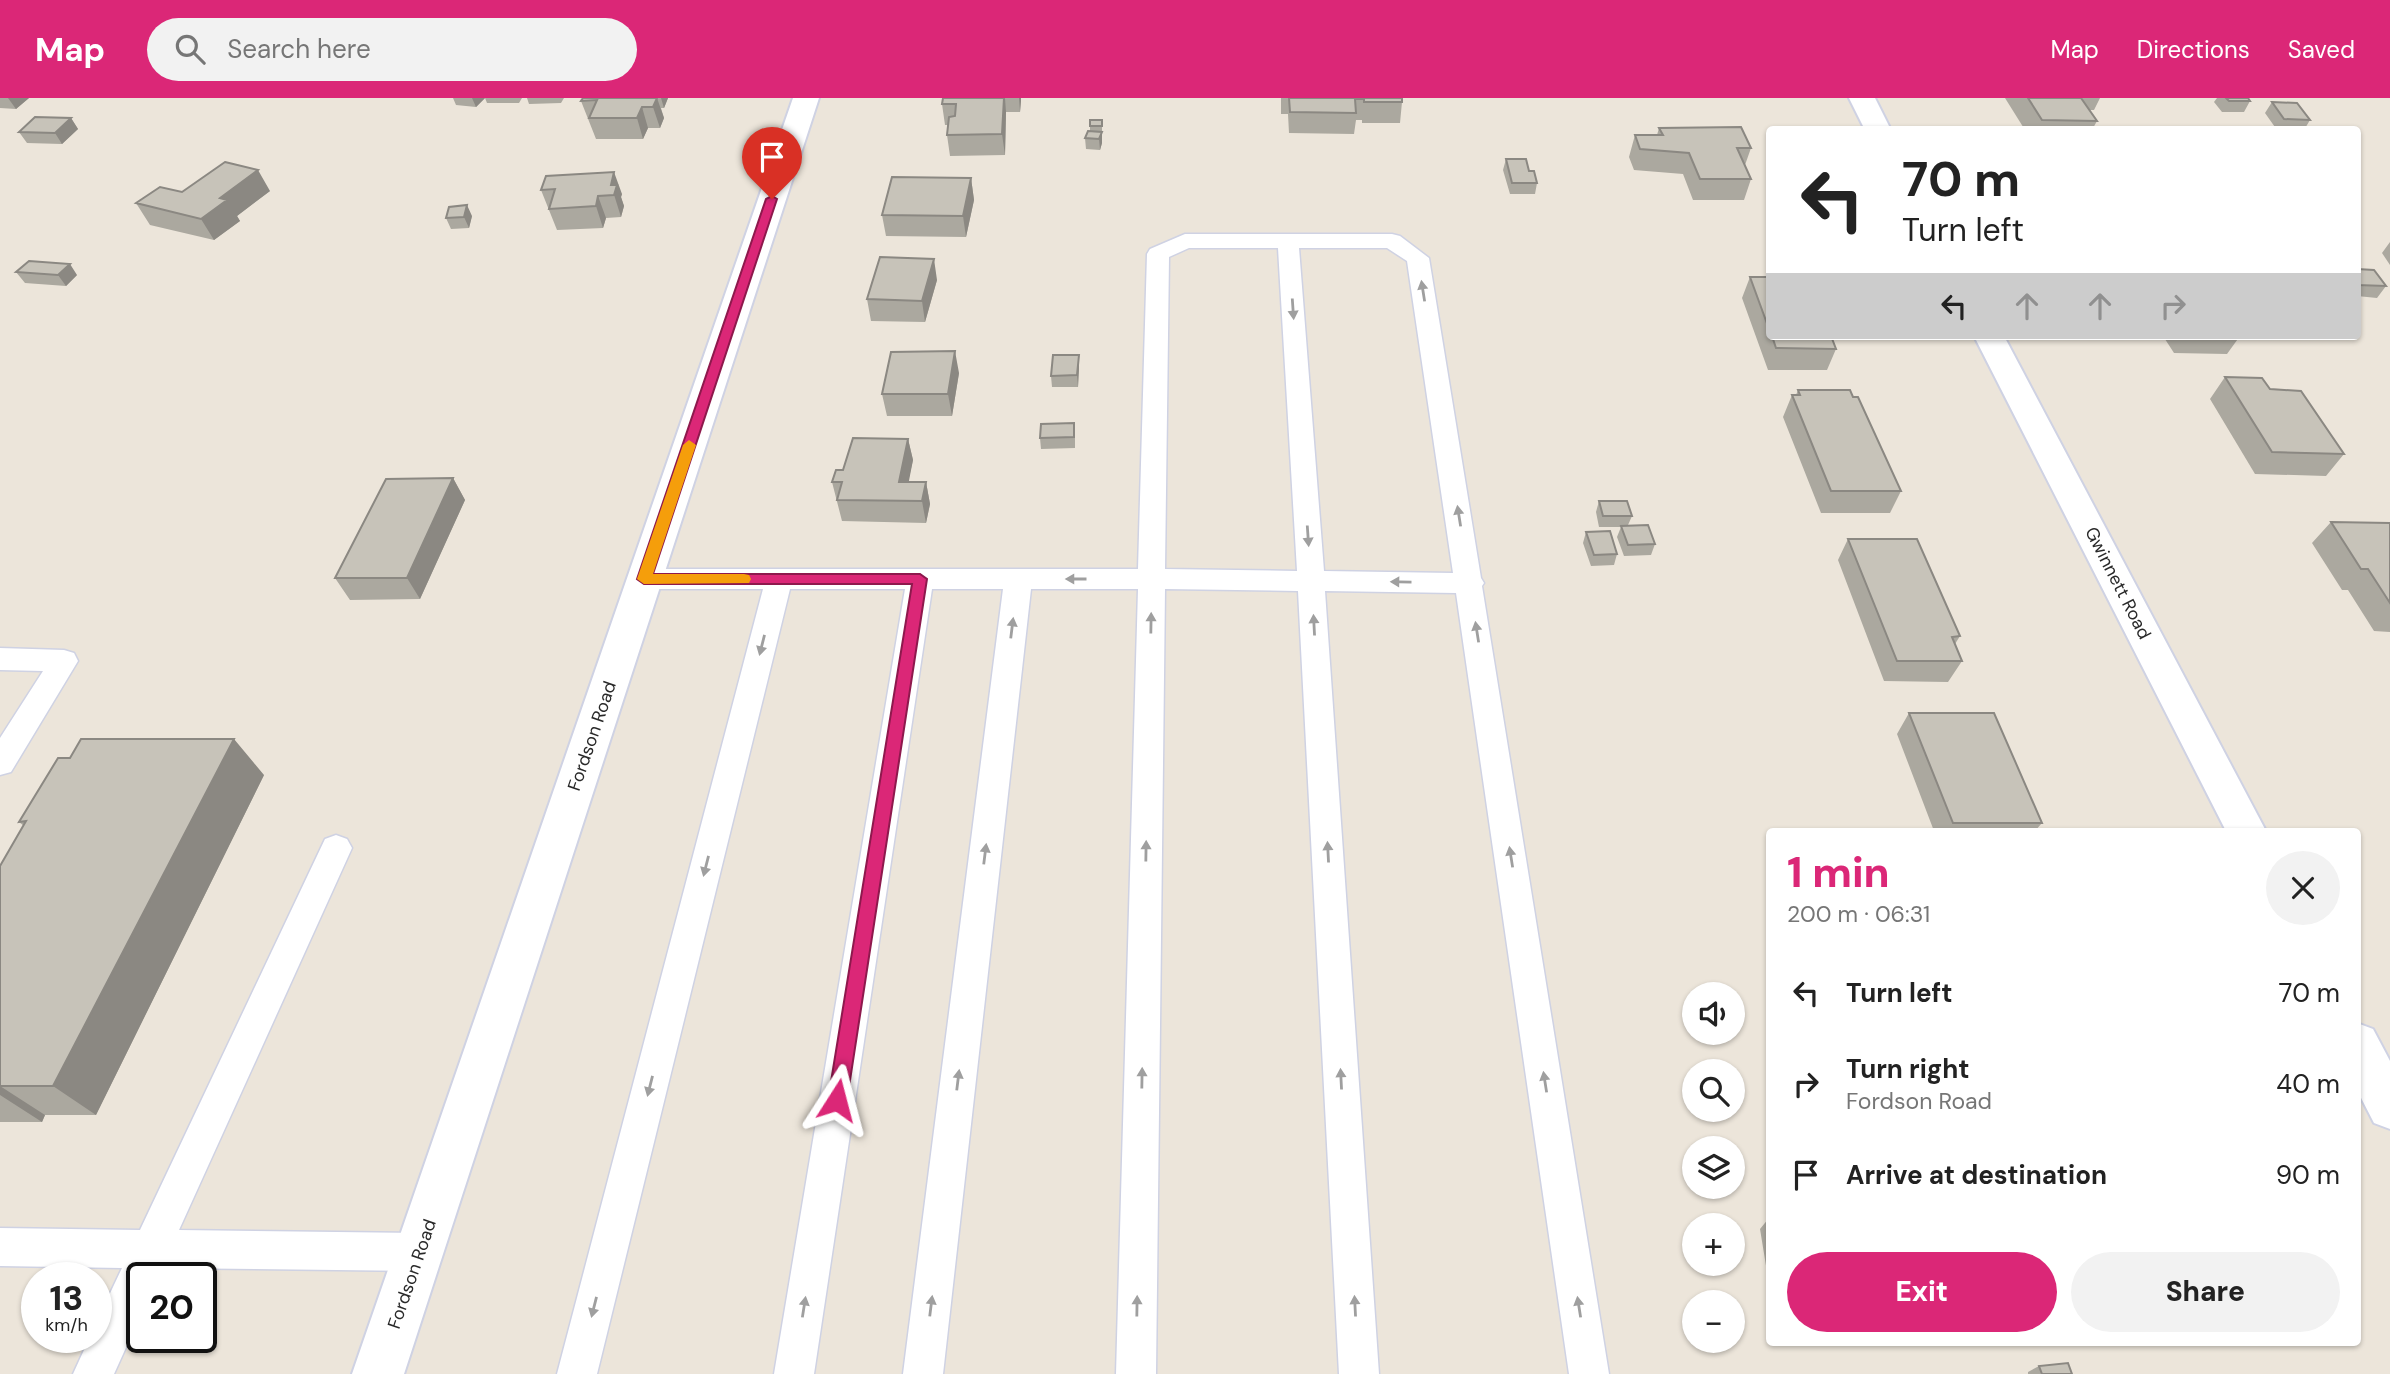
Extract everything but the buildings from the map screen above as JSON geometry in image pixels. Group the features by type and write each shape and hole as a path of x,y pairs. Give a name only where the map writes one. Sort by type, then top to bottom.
{"street":[{"name":"Fordson Road","path":"378,1374 806,98"},
{"path":"1862,98 1876,126"},
{"name":"Gwinnett Road","path":"1991,340 2244,828"},
{"path":"2361,1052 2390,1107"}],"lane":[{"path":"1136,1374 1158,254 1185,241 1392,241 1418,258 1470,583 1589,1374"},
{"path":"1288,241 1359,1374"},
{"path":"644,579 1152,579 1470,583"},
{"path":"577,1374 779,579"},
{"path":"794,1374 920,579"},
{"path":"923,1374 1018,579"},
{"path":"0,659 64,661 0,763"},
{"path":"93,1374 336,848"},
{"path":"0,1247 419,1252"}],"slow traffic":[{"path":"689,445 644,579 744,579"}],"route":[{"path":"772,199 644,579 920,579 837,1100"}]}
